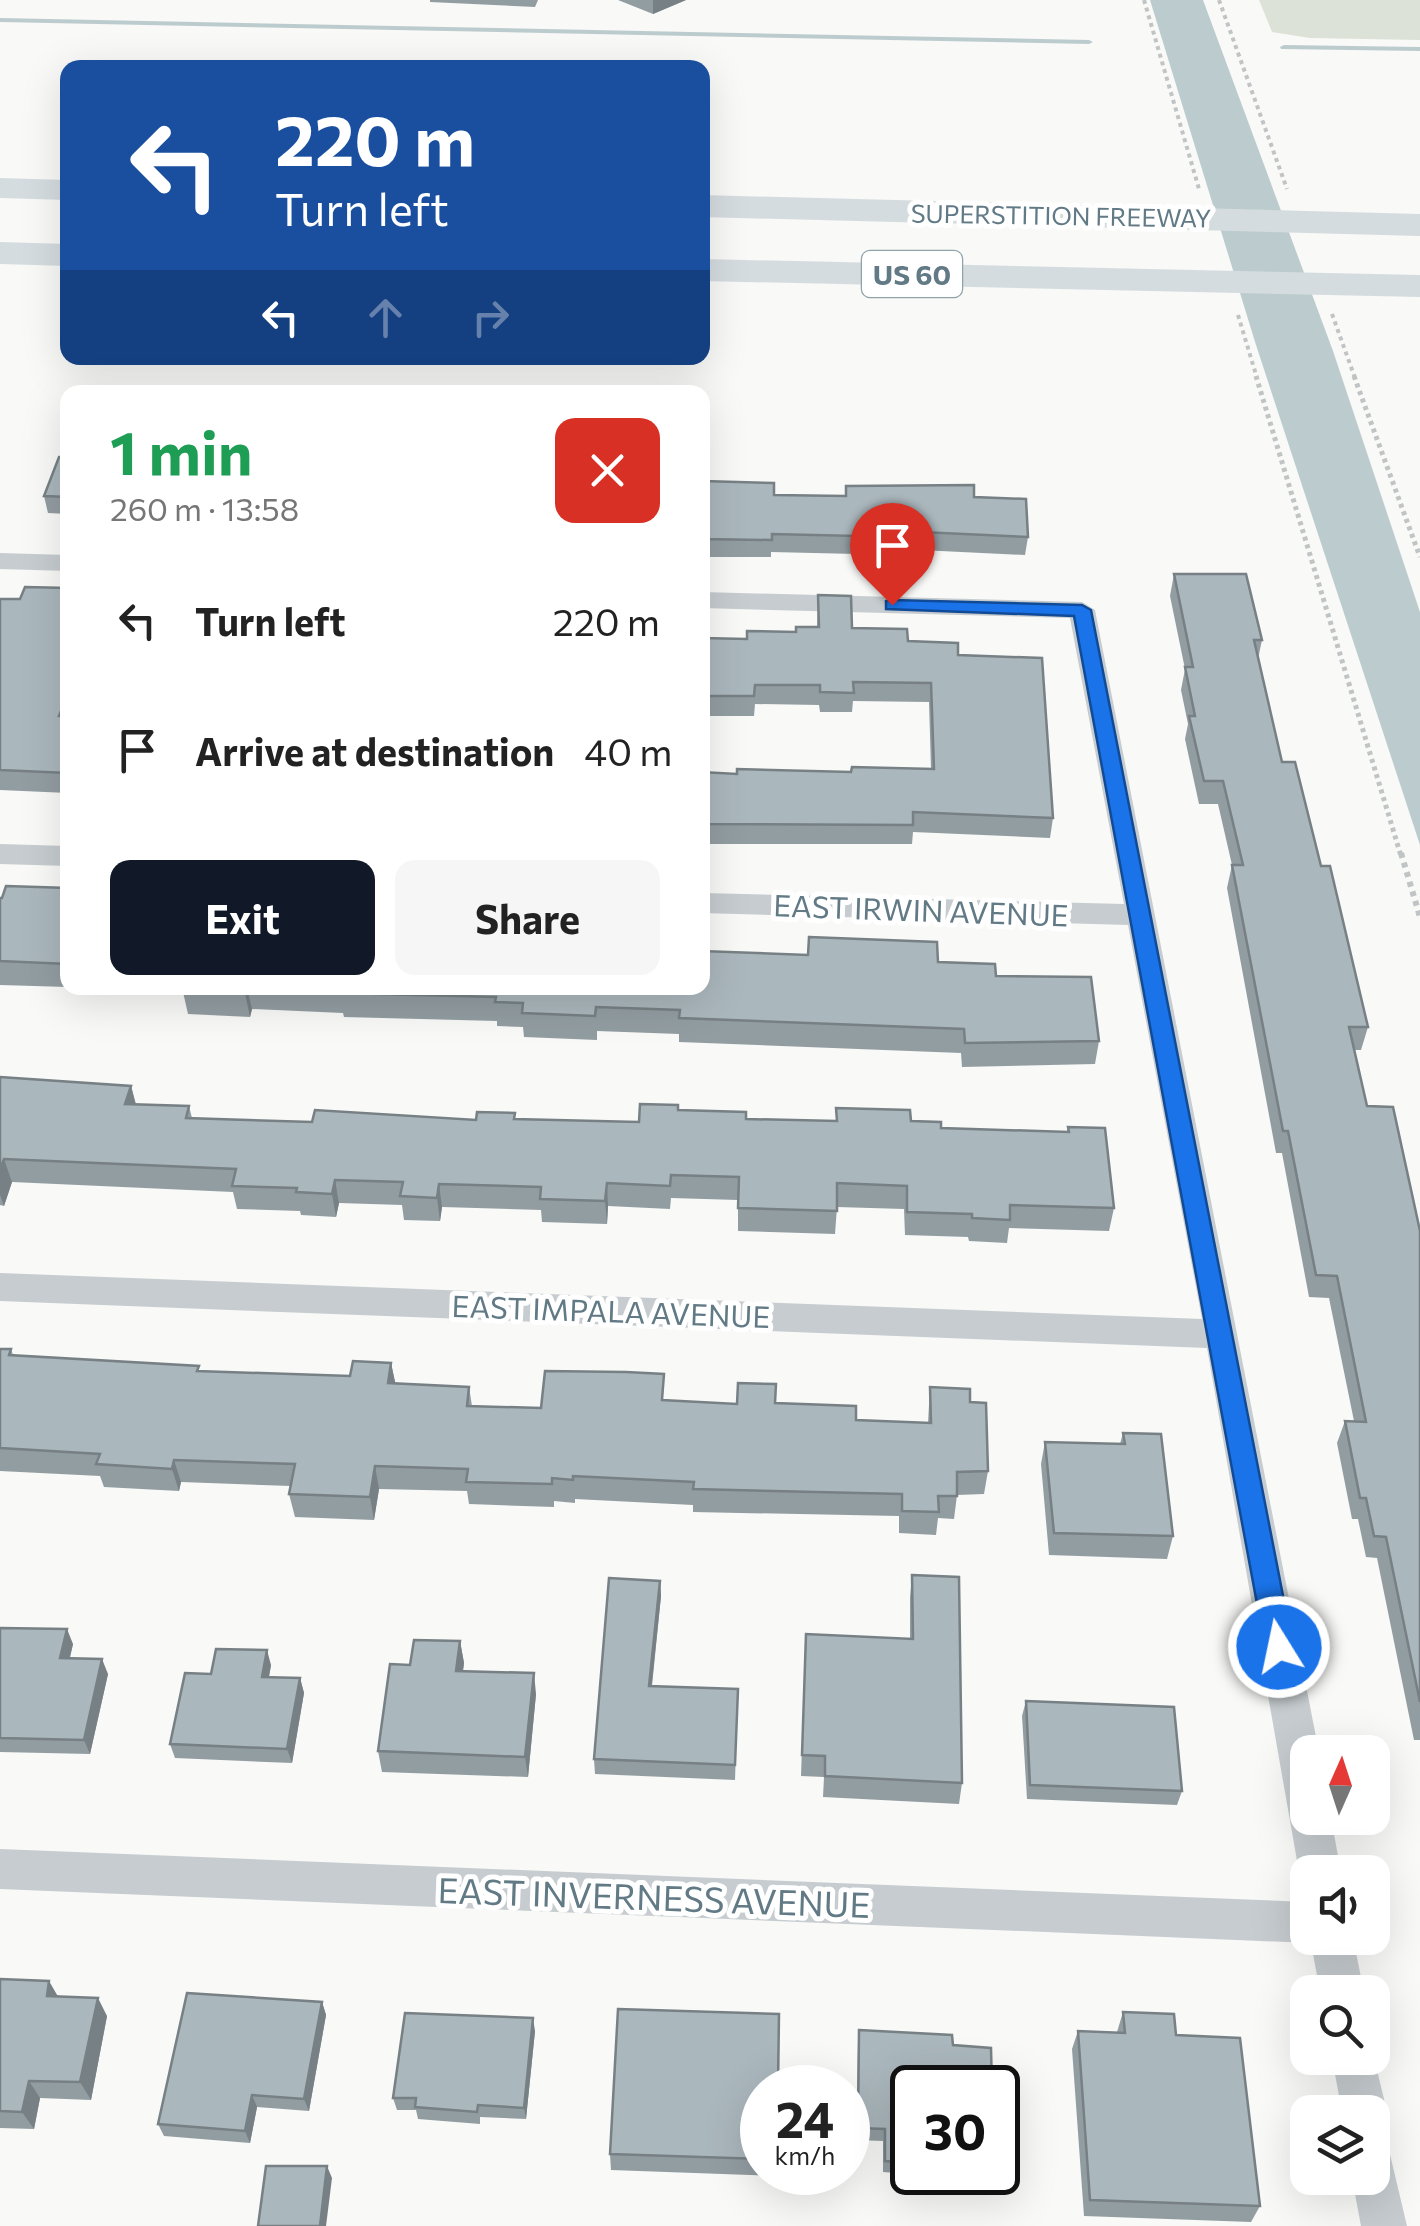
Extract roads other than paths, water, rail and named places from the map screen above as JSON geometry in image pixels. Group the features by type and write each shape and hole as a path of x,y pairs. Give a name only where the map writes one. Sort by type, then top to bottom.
{"highway":[{"path":"0,188 60,190"},
{"name":"SUPERSTITION FREEWAY","path":"710,206 1420,224"},
{"path":"0,254 60,255"},
{"name":"US 60","path":"710,270 1420,286"}],"street":[{"path":"0,560 60,563"},
{"path":"710,600 1082,610 1295,1735"},
{"path":"0,854 60,856"},
{"name":"EAST IRWIN AVENUE","path":"710,903 1140,915"},
{"name":"EAST IMPALA AVENUE","path":"0,1287 1222,1334"},
{"name":"EAST INVERNESS AVENUE","path":"0,1869 1290,1922"},
{"path":"1378,2195 1384,2226"}],"waterway":[{"path":"0,20 1089,42"},
{"path":"1284,47 1420,49"}]}
